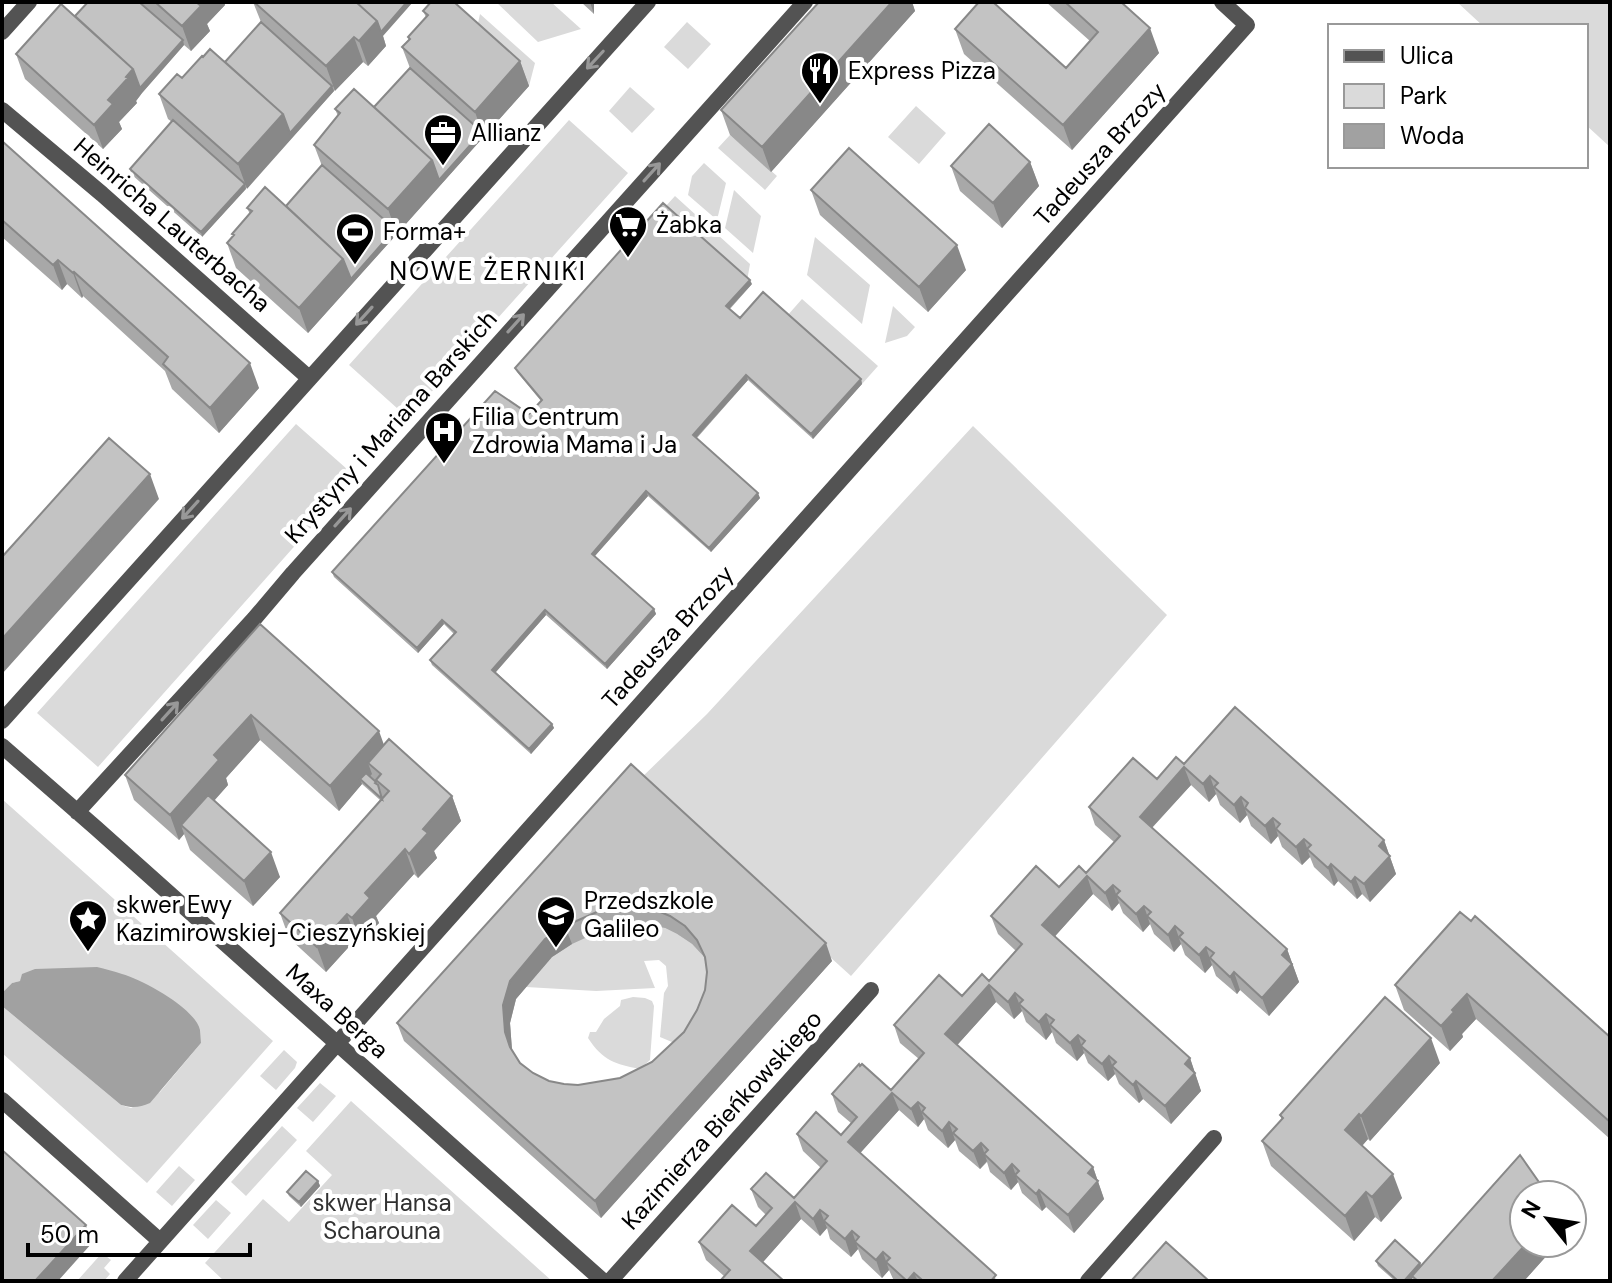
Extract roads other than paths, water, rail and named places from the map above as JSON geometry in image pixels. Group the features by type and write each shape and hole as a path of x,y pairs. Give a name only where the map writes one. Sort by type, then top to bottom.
{"street":[{"path":"2,32 29,2"},
{"path":"2,721 648,2"},
{"name":"Krystyny i Mariana Barskich","path":"77,812 254,619 805,2"},
{"name":"Tadeusza Brzozy","path":"125,1281 1247,25 1222,2"},
{"name":"Heinricha Lauterbacha","path":"2,110 102,194 309,378"},
{"name":"Maxa Berga","path":"2,746 603,1281"},
{"name":"Kazimierza Bieńkowskiego","path":"610,1281 871,990"},
{"path":"2,1100 160,1241"},
{"path":"1088,1281 1214,1138"}],"water":[{"path":"97,967 131,977 167,996 189,1013 200,1030 201,1043 146,1105 121,1105 2,1006 2,993 12,983 20,981 22,974 35,969"}],"place":[{"name":"Express Pizza","path":"820,105"},
{"name":"Allianz","path":"443,167"},
{"name":"Żabka","path":"628,259"},
{"name":"Forma+","path":"355,266"},
{"name":"Filia Centrum Zdrowia Mama i Ja","path":"444,465"},
{"name":"Przedszkole Galileo","path":"556,949"},
{"name":"skwer Ewy Kazimirowskiej-Cieszyńskiej","path":"88,953"}],"district":[{"name":"NOWE ŻERNIKI","path":"488,271"}],"park label":[{"name":"skwer Hansa Scharouna","path":"382,1217"}]}
